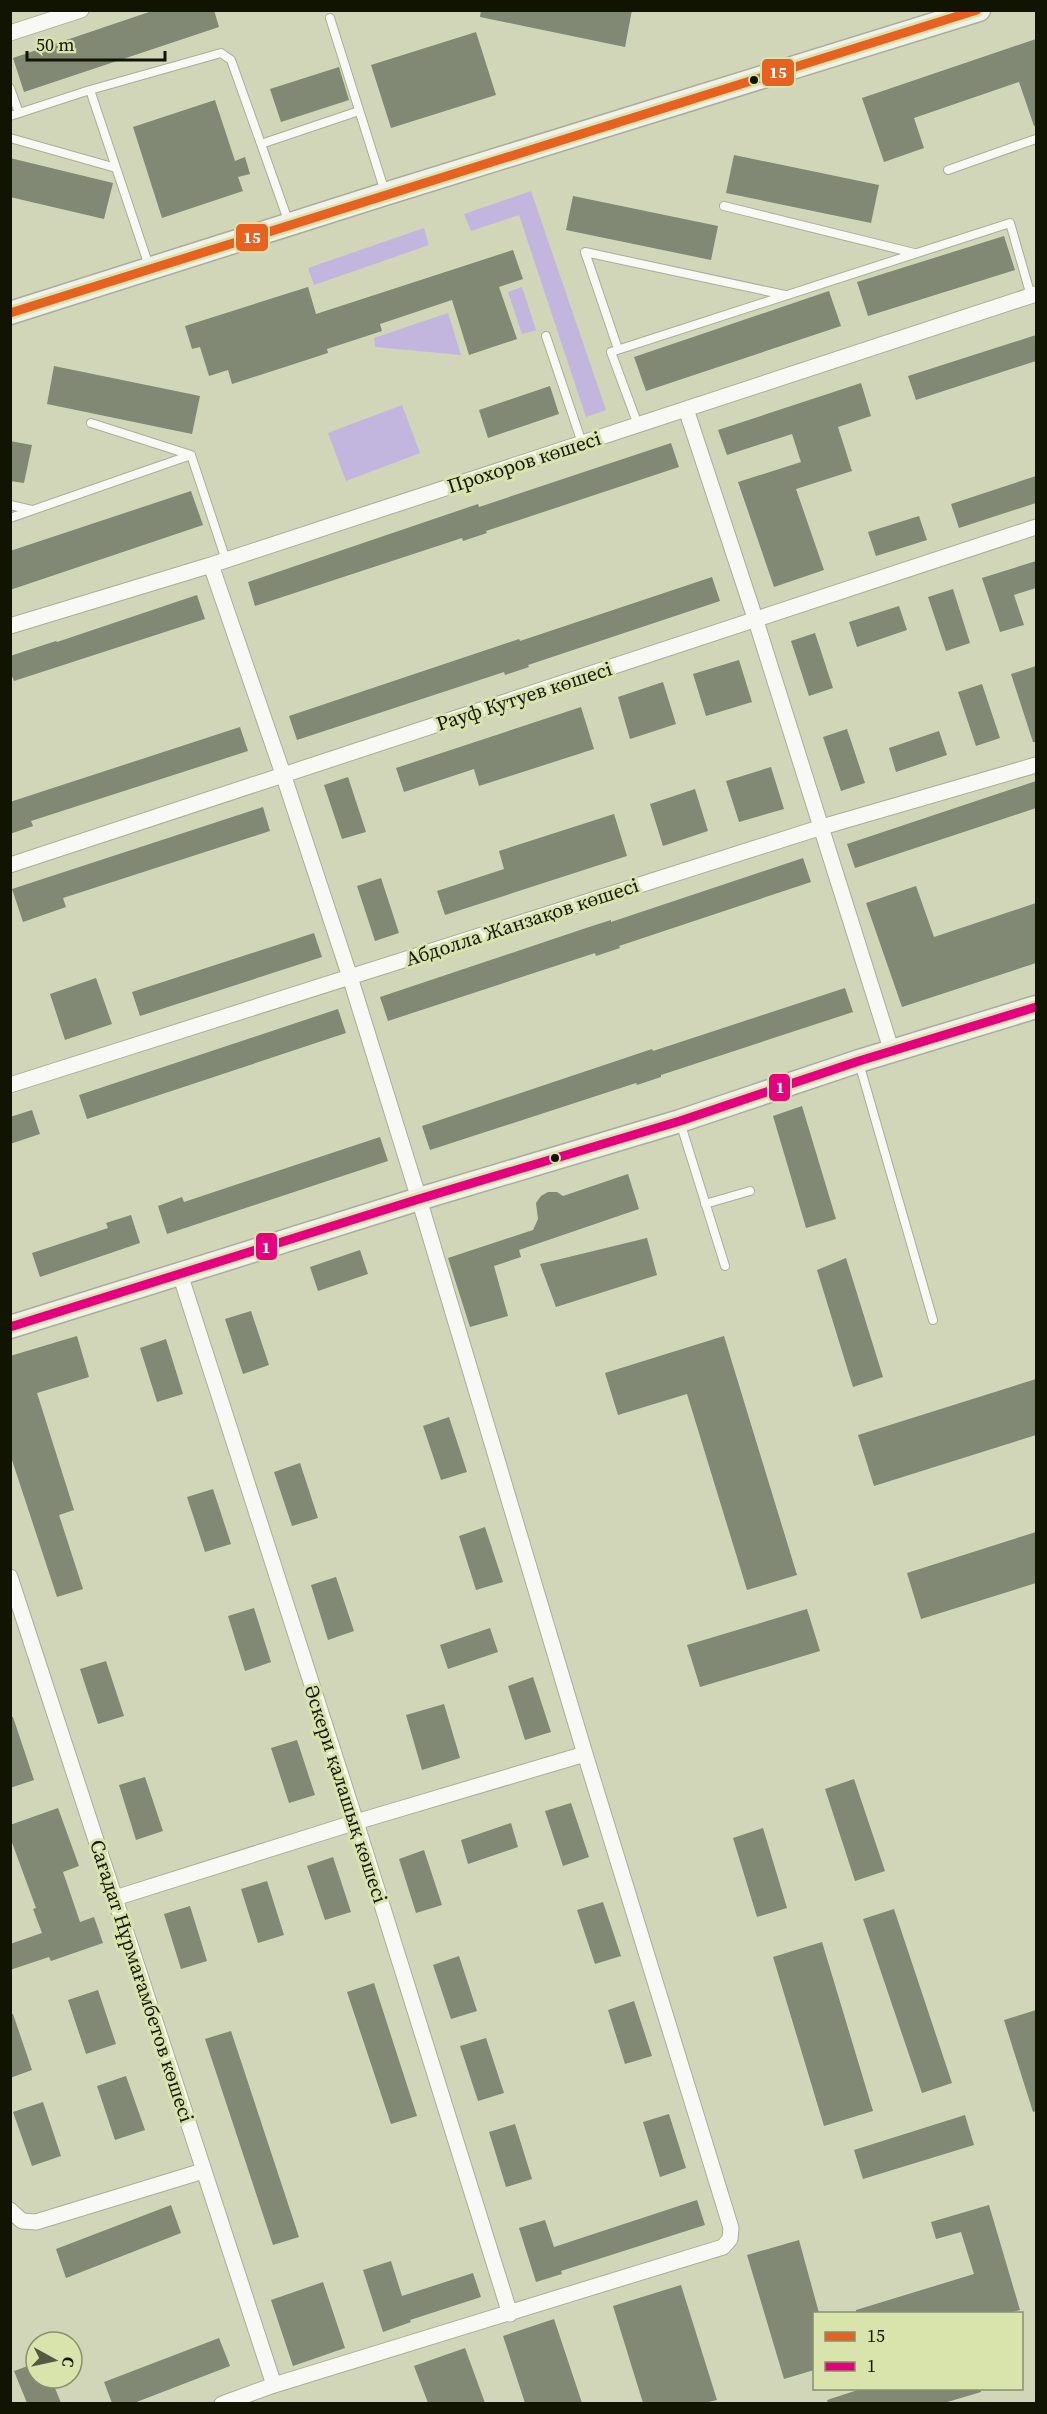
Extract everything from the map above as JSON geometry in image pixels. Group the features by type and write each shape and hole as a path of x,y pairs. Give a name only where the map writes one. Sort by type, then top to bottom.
{"street":[{"path":"10,33 81,10"},
{"path":"10,313 980,10"},
{"name":"Прохоров көшесі","path":"10,626 211,565 1034,295"},
{"path":"686,409 822,827 892,1052"},
{"name":"Рауф Кутуев көшесі","path":"10,865 1036,527"},
{"path":"211,565 350,977 731,2228 730,2239 723,2247 222,2403"},
{"name":"Абдолла Жанзақов көшесі","path":"10,1085 822,827 1036,765"},
{"path":"10,1327 419,1199 680,1121 859,1061 1036,1007"},
{"name":"Әскери қалашық көшесі","path":"180,1274 356,1822 510,2314"},
{"name":"Сағадат Нұрмағамбетов көшесі","path":"11,1580 202,2171 274,2385"},
{"path":"115,1898 356,1822 585,1754"},
{"path":"10,2210 22,2221 36,2222 202,2171"}],"lane":[{"path":"330,18 385,194"},
{"path":"10,88 15,114 221,53 231,60 289,225"},
{"path":"90,90 150,269"},
{"path":"261,144 359,111"},
{"path":"10,138 116,168"},
{"path":"948,170 1036,139"},
{"path":"724,206 915,253"},
{"path":"638,424 611,352 618,349 1010,223 1034,295"},
{"path":"618,349 585,252 786,295"},
{"path":"546,336 582,443"},
{"path":"91,423 191,455"},
{"path":"10,518 191,455"},
{"path":"191,455 226,560"},
{"path":"10,505 34,510"},
{"path":"859,1061 933,1320"},
{"path":"680,1121 725,1266"},
{"path":"705,1204 750,1191"}],"shaded area":[{"path":"531,191 606,410 586,417 519,215 471,231 464,214"},
{"path":"424,228 429,245 314,285 308,268"},
{"path":"522,287 536,330 522,334 508,292"},
{"path":"448,313 461,355 375,347 374,338"},
{"path":"402,405 420,453 346,481 328,433"}],"building":[{"path":"155,10 214,10 219,27 24,92 13,58"},
{"path":"481,10 632,10 625,47 480,17"},
{"path":"476,32 496,95 391,128 371,65"},
{"path":"1036,39 1036,126 1034,126 1019,82 914,118 924,148 884,162 862,98"},
{"path":"339,67 349,100 281,122 270,89"},
{"path":"215,100 235,161 245,157 250,174 238,177 243,191 162,218 133,127"},
{"path":"734,155 879,185 871,223 726,193"},
{"path":"10,158 113,183 104,219 10,197"},
{"path":"573,196 718,226 711,260 566,230"},
{"path":"1004,236 1015,270 868,316 857,282"},
{"path":"513,250 523,279 499,287 517,339 469,355 452,300 380,324 382,331 327,349 328,353 232,384 228,370 209,376 200,347 192,349 185,326 308,287 316,314"},
{"path":"829,291 841,326 646,391 634,357"},
{"path":"1036,335 1036,361 916,400 908,376"},
{"path":"54,366 200,396 192,434 47,404"},
{"path":"861,383 871,416 838,427 852,471 796,489 824,570 774,587 738,482 801,462 792,434 727,455 718,430"},
{"path":"550,386 559,414 488,438 479,410"},
{"path":"10,441 32,445 24,483 10,481"},
{"path":"671,443 679,467 486,531 487,533 463,541 462,538 255,606 248,582 478,504 479,507"},
{"path":"1036,476 1036,503 959,528 951,504"},
{"path":"191,491 203,525 10,590 10,551"},
{"path":"919,516 927,540 876,556 868,532"},
{"path":"1036,561 1036,588 1014,595 1024,625 1000,632 982,578"},
{"path":"712,577 720,601 528,665 529,667 505,675 504,672 297,740 289,716"},
{"path":"953,589 970,643 946,651 928,597"},
{"path":"197,595 205,619 14,681 10,671 10,656"},
{"path":"899,606 907,630 857,647 849,622"},
{"path":"815,633 833,688 809,696 791,641"},
{"path":"739,660 752,702 706,716 693,674"},
{"path":"1036,666 1036,742 1033,742 1011,674"},
{"path":"663,682 676,724 630,739 618,697"},
{"path":"982,684 1000,738 976,746 958,692"},
{"path":"581,707 594,749 479,786 474,769 404,792 396,768"},
{"path":"240,727 248,751 31,821 33,826 10,834 10,802"},
{"path":"847,729 865,783 841,791 823,737"},
{"path":"939,731 947,755 896,772 889,748"},
{"path":"771,767 784,809 739,822 726,781"},
{"path":"348,777 366,832 342,839 324,785"},
{"path":"1036,781 1036,808 855,868 847,844"},
{"path":"695,789 708,831 663,846 650,804"},
{"path":"263,807 270,831 63,898 66,907 23,922 12,889"},
{"path":"614,814 627,856 445,915 437,891 504,869 499,851"},
{"path":"803,858 811,882 619,946 620,948 596,956 595,953 388,1021 380,997"},
{"path":"381,878 399,933 375,941 357,886"},
{"path":"916,886 934,937 1036,903 1036,963 902,1007 866,903"},
{"path":"314,933 322,957 140,1016 132,992"},
{"path":"96,978 112,1024 65,1040 50,994"},
{"path":"845,988 853,1012 637,1085 636,1083 430,1150 422,1126 652,1049 653,1051"},
{"path":"338,1009 346,1033 87,1119 79,1095"},
{"path":"802,1106 836,1219 806,1228 773,1116"},
{"path":"32,1110 40,1134 10,1144 10,1117"},
{"path":"380,1137 388,1161 167,1234 158,1206 182,1197 184,1202"},
{"path":"628,1174 639,1209 519,1250 521,1257 494,1266 508,1316 470,1327 448,1258 533,1230 538,1219 536,1203 548,1192 557,1192 563,1196"},
{"path":"131,1215 140,1243 40,1277 32,1253 108,1228 106,1223"},
{"path":"647,1238 657,1275 556,1307 540,1264"},
{"path":"360,1250 368,1274 318,1291 310,1267"},
{"path":"846,1258 883,1377 853,1387 817,1270"},
{"path":"251,1311 269,1365 243,1374 225,1319"},
{"path":"77,1336 89,1377 37,1393 74,1510 59,1515 83,1589 57,1597 10,1454 10,1356"},
{"path":"724,1336 797,1575 747,1590 687,1394 618,1415 605,1373"},
{"path":"166,1339 183,1394 157,1402 140,1348"},
{"path":"1036,1379 1036,1435 874,1486 858,1435"},
{"path":"449,1417 467,1472 441,1480 423,1426"},
{"path":"300,1463 318,1518 292,1526 274,1472"},
{"path":"213,1489 231,1544 205,1552 187,1497"},
{"path":"485,1527 503,1582 476,1590 459,1536"},
{"path":"1036,1532 1036,1583 921,1619 907,1573"},
{"path":"336,1577 354,1631 328,1640 311,1585"},
{"path":"254,1608 271,1662 245,1671 228,1616"},
{"path":"807,1609 820,1651 700,1687 687,1645"},
{"path":"490,1628 498,1652 448,1669 440,1645"},
{"path":"106,1661 124,1716 98,1724 80,1669"},
{"path":"533,1677 551,1732 525,1740 508,1686"},
{"path":"444,1704 460,1758 422,1770 406,1715"},
{"path":"10,1717 13,1717 34,1780 10,1788"},
{"path":"297,1740 315,1795 289,1803 271,1748"},
{"path":"145,1777 163,1831 136,1840 119,1785"},
{"path":"854,1779 885,1871 855,1881 825,1789"},
{"path":"571,1803 589,1857 563,1866 545,1811"},
{"path":"58,1808 79,1866 63,1872 80,1922 94,1917 103,1943 51,1961 49,1957 10,1970 10,1944 42,1933 33,1909 36,1908 10,1837 10,1825"},
{"path":"511,1823 518,1847 468,1864 461,1840"},
{"path":"763,1828 787,1908 757,1917 733,1838"},
{"path":"424,1850 442,1905 416,1913 399,1859"},
{"path":"333,1857 351,1912 325,1920 307,1866"},
{"path":"267,1881 284,1935 258,1943 241,1889"},
{"path":"603,1902 621,1956 595,1964 577,1910"},
{"path":"190,1906 207,1961 181,1969 164,1914"},
{"path":"894,1909 952,2083 922,2093 863,1919"},
{"path":"822,1942 873,2111 824,2126 773,1957"},
{"path":"459,1956 477,2011 451,2019 433,1965"},
{"path":"374,1983 417,2116 391,2124 347,1992"},
{"path":"98,1990 116,2044 86,2054 68,2000"},
{"path":"634,2001 652,2056 625,2064 608,2010"},
{"path":"1036,2010 1036,2111 1033,2112 1004,2020"},
{"path":"10,2014 13,2014 32,2070 10,2078"},
{"path":"231,2031 299,2237 273,2245 205,2039"},
{"path":"486,2038 504,2093 478,2101 460,2046"},
{"path":"126,2076 145,2130 115,2140 97,2086"},
{"path":"43,2102 61,2156 32,2166 13,2112"},
{"path":"669,2114 686,2168 660,2177 643,2122"},
{"path":"965,2115 974,2145 863,2179 854,2150"},
{"path":"515,2124 532,2179 506,2187 489,2132"},
{"path":"697,2200 705,2225 561,2271 562,2274 536,2282 519,2228 545,2220 554,2247"},
{"path":"171,2205 181,2233 66,2278 56,2249"},
{"path":"989,2205 1020,2310 1011,2312 856,2312 856,2310 974,2274 961,2232 936,2239 931,2222"},
{"path":"799,2240 819,2312 813,2312 813,2370 784,2379 747,2255"},
{"path":"391,2261 402,2296 473,2273 481,2297 410,2320 411,2322 383,2332 363,2270"},
{"path":"323,2282 345,2348 293,2366 271,2300"},
{"path":"681,2285 717,2400 704,2403 643,2403 613,2306"},
{"path":"554,2319 582,2403 525,2403 503,2336"},
{"path":"219,2338 230,2366 134,2403 112,2403 104,2382"},
{"path":"465,2348 485,2403 428,2403 414,2366"},
{"path":"24,2367 24,2390 56,2390 61,2403 27,2403 14,2371"},
{"path":"858,2390 980,2390 981,2392 944,2403 828,2403 827,2400"}],"transit line":[{"name":"15","path":"10,313 977,10"},
{"name":"1","path":"10,1327 419,1199 680,1121 859,1061 1036,1007"}]}
